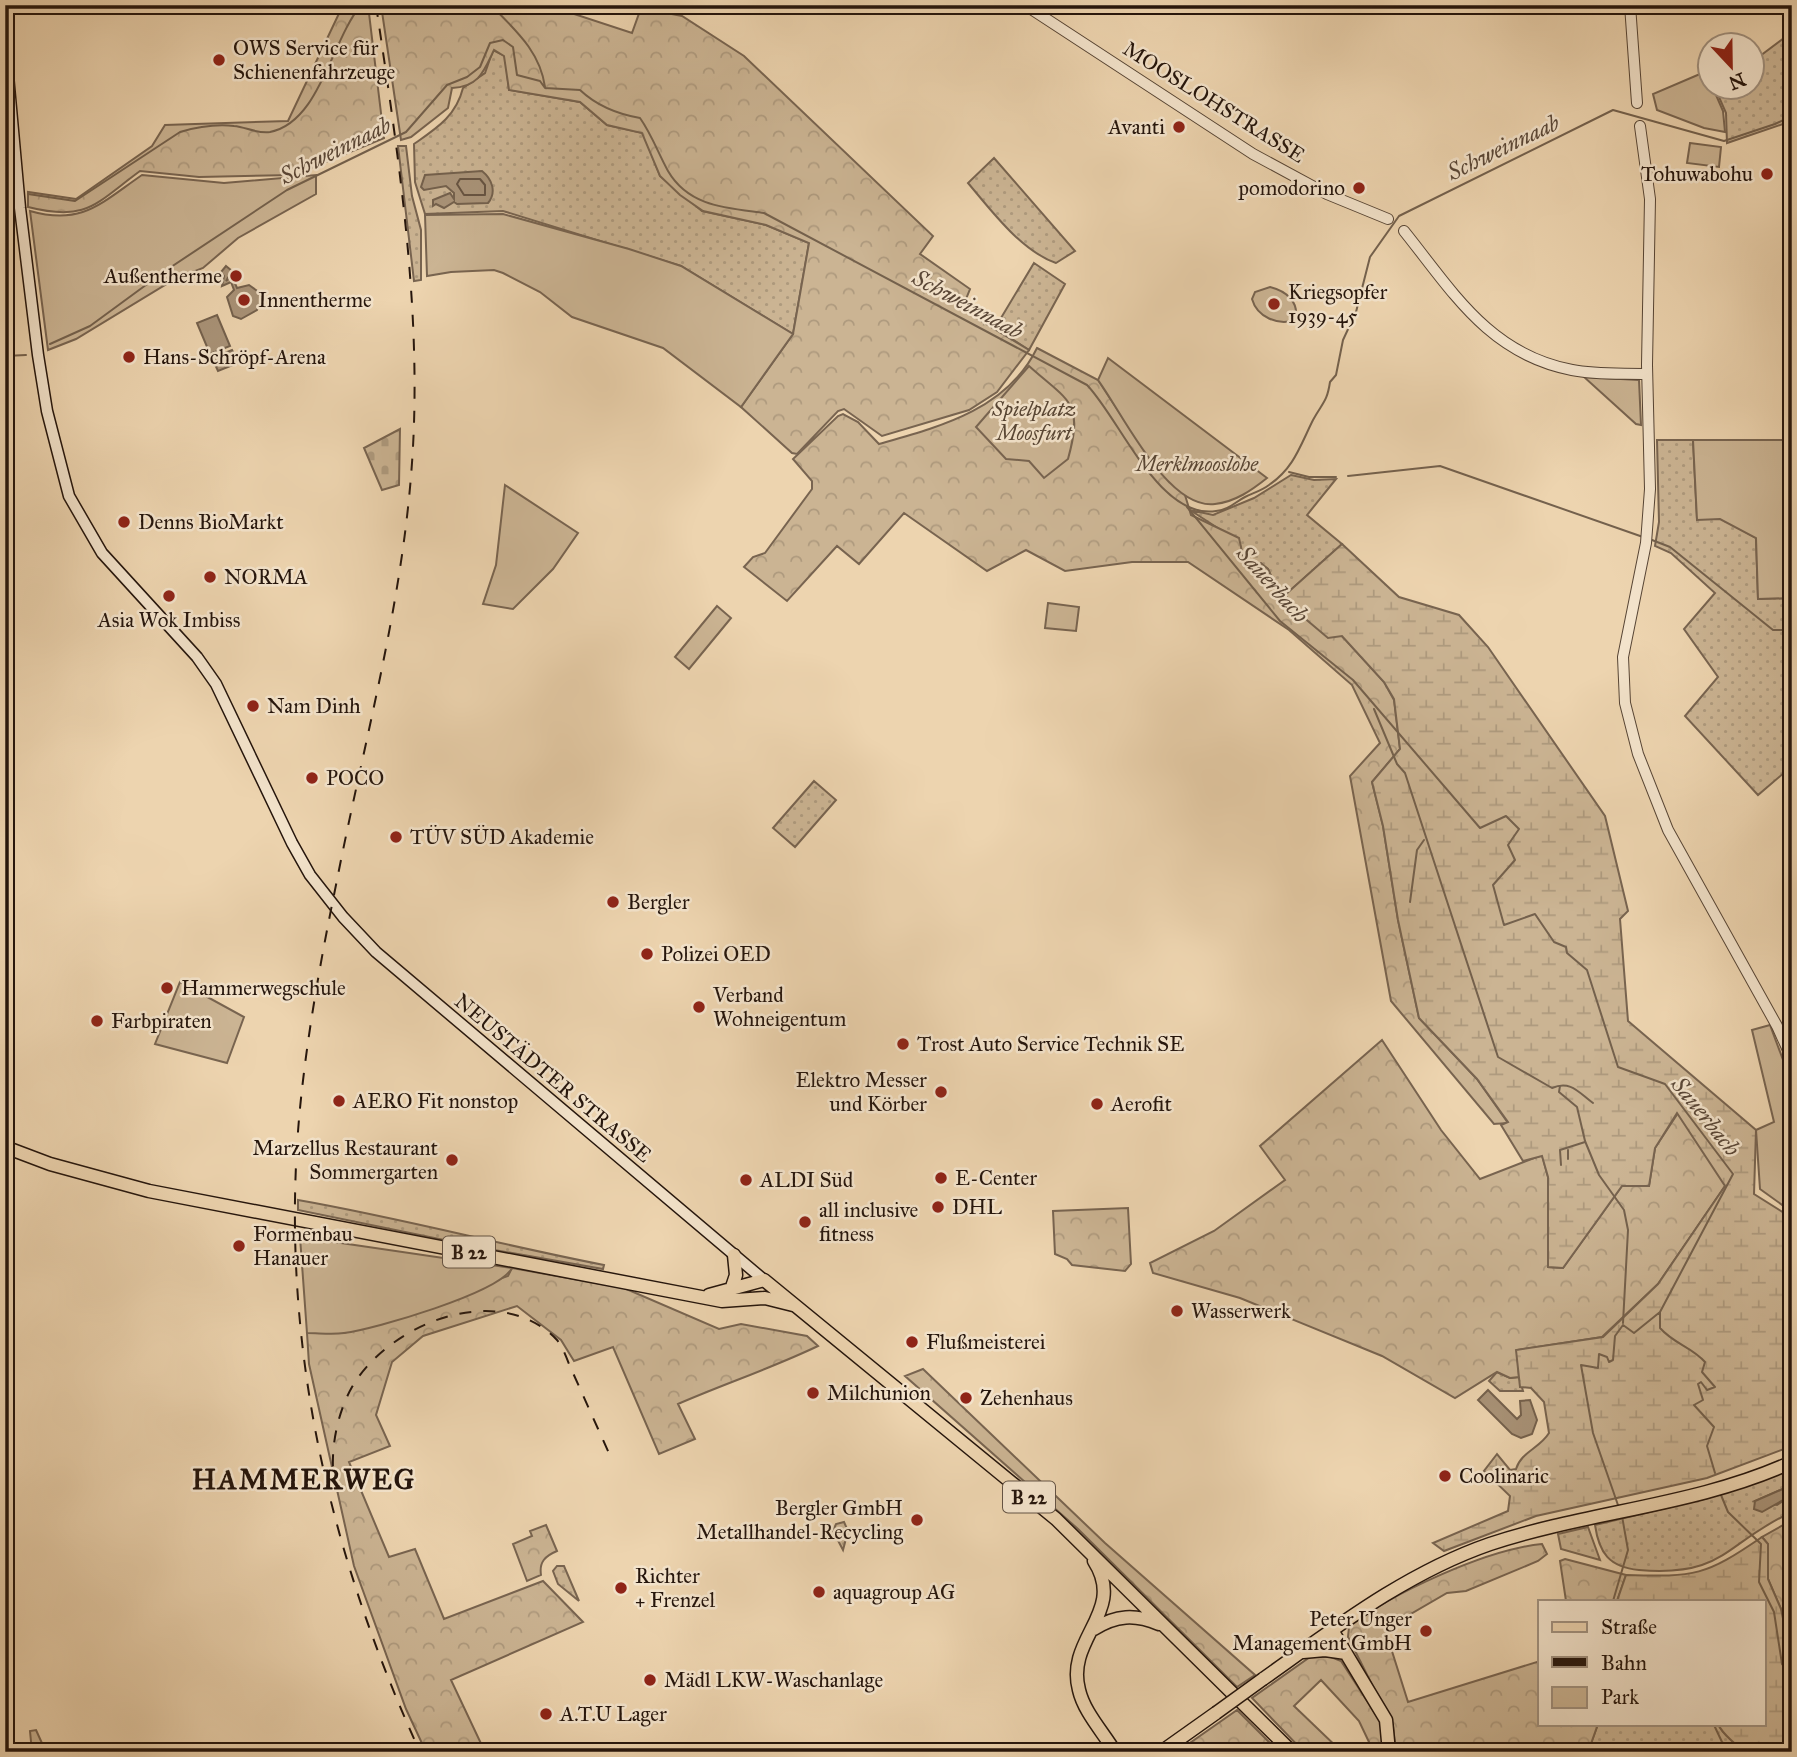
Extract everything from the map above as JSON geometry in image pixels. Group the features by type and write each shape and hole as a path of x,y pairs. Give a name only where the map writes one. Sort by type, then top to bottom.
{"main road":[{"name":"NEUSTÄDTER STRASSE","path":"5,42 20,208 47,411 69,496 102,553 197,657 216,684 292,843 326,897 376,952 764,1280"},
{"name":"B 22","path":"5,1147 50,1164 149,1191 722,1301 765,1298 793,1305"},
{"path":"731,1290 736,1275 734,1255"},
{"name":"B 22","path":"705,1296 764,1280 1083,1543 1292,1752"},
{"path":"1160,1751 1394,1589 1455,1558 1492,1544 1550,1528 1733,1485 1792,1462"},
{"path":"1083,1543 1100,1571 1104,1586 1101,1613 1079,1651 1078,1689 1083,1702 1117,1751"},
{"path":"1090,1631 1107,1621 1134,1616 1166,1627"},
{"path":"1332,1630 1386,1720 1389,1752"},
{"path":"1300,1653 1325,1650 1346,1653"}],"street":[{"name":"MOOSLOHSTRASSE","path":"1025,5 1253,153 1327,194 1388,219"},
{"path":"1630,5 1637,103"},
{"path":"1640,126 1650,199 1647,374 1650,489 1646,538 1623,657 1623,688 1630,729 1653,797 1668,830 1777,1026 1792,1059"},
{"path":"1404,231 1456,298 1498,340 1529,356 1575,370 1647,374"}],"green space":[{"path":"343,5 368,5 384,138 294,175 199,177 140,171 100,201 78,211 48,211 28,207 28,192 76,199 152,146 165,125 288,121"},
{"path":"381,5 565,5 565,11 632,33 641,8 682,16 744,56 933,236 920,254 970,289 962,309 1029,350 997,392 969,410 882,436 844,409 838,411 797,454 792,453 741,407 793,334 809,243 766,225 703,211 680,195 660,176 642,133 607,125 580,102 509,90 504,56 494,50 475,81 452,88 448,108 411,137 401,140"},
{"path":"1792,32 1792,121 1727,143 1726,113 1721,102 1766,102 1766,52"},
{"path":"493,50 505,56 509,90 580,102 607,125 643,133 660,176 702,211 766,225 809,243 793,334 681,266 503,211 425,214 415,182 414,144 438,127 450,114 463,88 485,73"},
{"path":"1696,76 1696,102 1719,102 1725,132 1704,128 1657,110 1653,94"},
{"path":"1690,143 1721,147 1719,167 1687,163"},
{"path":"398,146 406,146 412,196 421,230 421,280 414,281"},
{"path":"994,158 1075,251 1056,263 1019,240 997,217 968,183"},
{"path":"142,175 224,183 316,175 316,194 238,238 203,268 175,279 76,339 48,350 30,211 48,215 77,214 102,203"},
{"path":"503,214 681,266 793,334 741,407 663,348 572,317 540,292 503,273 494,270 427,276 425,215"},
{"path":"1034,263 1065,284 1029,350 995,328"},
{"path":"1270,287 1281,291 1294,303 1295,320 1275,321 1258,311 1252,299 1255,292"},
{"path":"1037,348 1098,380 1147,455 1185,495 1191,515 1239,538 1243,556 1251,565 1261,563 1268,569 1279,594 1285,595 1302,616 1342,636 1384,682 1394,700 1400,749 1372,782 1383,826 1398,920 1419,1018 1477,1079 1508,1123 1494,1124 1391,1001 1350,776 1380,743 1352,685 1289,630 1188,562 1132,562 1065,571 1026,550 987,571 904,513 859,564 837,546 787,601 744,567 753,557 765,553 812,489 812,481 793,459 838,416 843,414 858,422 879,444 925,431 990,401 1008,387 1024,369"},
{"name":"Merklmooslohe","path":"1108,358 1267,478 1249,491 1222,503 1197,502 1180,492 1148,456 1098,380"},
{"name":"Spielplatz Moosfurt","path":"1029,366 1063,396 1070,404 1073,414 1073,440 1068,459 1044,478 1029,461 1006,459 976,427"},
{"path":"1584,377 1639,380 1641,425 1636,424"},
{"path":"400,429 399,485 382,490 364,448"},
{"path":"1657,440 1693,440 1697,519 1720,518 1756,538 1758,599 1792,598 1792,766 1758,795 1685,716 1718,677 1684,629 1715,593 1671,553 1655,546 1659,522"},
{"path":"1693,440 1783,440 1792,444 1792,598 1758,599 1756,538 1720,519 1697,520"},
{"path":"1291,475 1314,480 1336,479 1307,515 1342,544 1285,595 1279,594 1268,569 1261,564 1251,565 1243,556 1238,538 1230,536 1190,510 1213,515 1254,498"},
{"path":"505,485 578,533 553,569 513,609 483,604 496,565"},
{"path":"1342,544 1399,597 1459,615 1488,647 1605,816 1628,911 1620,919 1628,1021 1756,1130 1754,1194 1792,1218 1792,1446 1707,1478 1536,1516 1444,1551 1433,1543 1508,1511 1510,1496 1484,1471 1497,1454 1510,1470 1516,1469 1522,1458 1549,1433 1544,1402 1531,1388 1520,1387 1516,1350 1603,1337 1658,1284 1725,1186 1677,1113 1655,1148 1649,1186 1622,1186 1563,1268 1548,1267 1548,1177 1542,1156 1523,1161 1501,1125 1508,1122 1477,1079 1419,1018 1398,920 1383,826 1372,782 1400,749 1394,699 1384,682 1342,636 1328,638 1302,616 1285,595"},
{"path":"1048,603 1079,607 1076,631 1045,628"},
{"path":"717,606 731,618 689,669 675,657"},
{"path":"814,781 836,800 795,847 773,828"},
{"path":"180,982 244,1017 227,1063 155,1044"},
{"path":"1770,1025 1792,1084 1792,1212 1760,1189 1756,1130 1774,1122 1752,1030"},
{"path":"1382,1040 1441,1130 1480,1179 1542,1155 1548,1177 1548,1267 1563,1268 1622,1186 1649,1186 1655,1148 1678,1113 1725,1179 1725,1186 1658,1284 1602,1337 1517,1350 1519,1377 1510,1378 1497,1372 1455,1398 1382,1356 1240,1298 1153,1273 1150,1263 1214,1231 1285,1180 1260,1146"},
{"path":"298,1200 604,1265 603,1269 483,1248 298,1210"},
{"path":"1128,1208 1131,1264 1125,1271 1072,1265 1067,1259 1055,1254 1053,1211"},
{"path":"300,1237 512,1268 485,1288 382,1325 344,1333 307,1333"},
{"path":"512,1268 624,1288 719,1329 741,1324 807,1336 818,1346 678,1404 695,1439 659,1454 613,1347 574,1361 561,1340 517,1306 423,1336 392,1362 376,1415 390,1446 349,1462 389,1557 415,1549 444,1619 543,1581 583,1622 451,1680 485,1752 426,1752 406,1709 354,1566 309,1364 307,1333 344,1333 508,1276"},
{"path":"923,1369 1105,1543 1255,1675 1237,1687 1078,1529 905,1376"},
{"path":"1497,1372 1510,1378 1519,1377 1523,1391 1500,1391 1489,1381"},
{"path":"1792,1468 1792,1485 1755,1501 1777,1505 1792,1495 1792,1512 1708,1563 1668,1571 1639,1570 1613,1562 1599,1543 1595,1525 1708,1498"},
{"path":"1792,1520 1792,1661 1781,1609 1768,1579 1768,1544 1762,1537"},
{"path":"844,1522 848,1531 843,1550 833,1531 836,1524"},
{"path":"546,1525 557,1551 544,1560 541,1575 527,1581 513,1544 532,1536 530,1531"},
{"path":"1588,1527 1600,1560 1561,1549 1558,1534"},
{"path":"1762,1537 1768,1544 1768,1579 1781,1609 1792,1661 1792,1752 1742,1752 1719,1726 1766,1726 1766,1600 1617,1600 1626,1575 1685,1574 1727,1560"},
{"path":"1542,1544 1547,1554 1538,1561 1466,1591 1447,1593 1385,1629 1408,1702 1538,1662 1538,1726 1597,1726 1588,1752 1396,1752 1393,1726 1348,1637 1349,1627 1414,1587 1468,1563"},
{"path":"1565,1559 1626,1575 1617,1600 1566,1600 1560,1561"},
{"path":"557,1566 564,1566 579,1601 558,1584 553,1571"},
{"path":"1310,1657 1331,1657 1341,1661 1382,1724 1384,1752 1356,1752 1369,1742 1359,1721 1321,1680 1294,1706 1342,1752 1304,1752 1252,1698"},
{"path":"1237,1710 1279,1752 1177,1752"},
{"path":"1597,1726 1719,1726 1742,1752 1588,1752"},
{"path":"36,1730 46,1752 32,1752 30,1731"}],"water":[{"path":"482,171 492,186 488,203 454,202 444,208 436,204 433,206 433,200 450,193 454,199 454,193 446,186 424,190 421,187 425,175"},
{"name":"Innentherme","path":"226,266 232,271 226,281 239,273 241,278 235,283 237,288 249,285 260,293 262,298 257,310 241,319 233,316 227,297 234,290 231,282 222,286 224,276 221,272"},
{"path":"217,315 230,346 210,354 197,323"},
{"path":"232,350 238,363 218,371 212,358"},
{"path":"1488,1390 1517,1419 1521,1415 1520,1401 1530,1400 1537,1420 1532,1434 1521,1438 1512,1434 1478,1400"},
{"path":"1792,1485 1792,1495 1762,1512 1754,1509 1755,1501"}],"waterway":[{"path":"28,194 75,201 186,130 227,125 270,132 287,125 313,97 361,5"},
{"path":"491,5 532,52 545,87"},
{"name":"Schweinnaab","path":"50,344 90,326 165,271 287,190 406,132 447,85 467,77 480,67 490,43 503,40 513,47 517,75 540,81 545,88 580,90 593,101 640,118 668,171 677,183 698,199 723,207 764,213 1087,385 1159,484 1176,500 1195,510 1216,511 1269,485 1285,471 1296,456 1326,398 1330,382 1336,375 1343,340 1356,312 1370,257 1399,216 1613,110 1724,141 1792,116"},
{"name":"Schweinnaab","path":"5,356 26,355"},
{"path":"1348,476 1440,466 1643,537"},
{"path":"1289,472 1309,477 1336,477"},
{"name":"Sauerbach","path":"1187,507 1280,621 1353,680 1480,828 1506,816 1519,829 1508,845 1515,860 1493,885 1504,925 1535,914 1554,942 1566,947 1567,953 1587,970 1618,1067 1665,1084 1733,1174 1660,1312 1634,1333 1623,1325 1615,1336 1613,1360 1609,1362 1607,1357 1599,1354 1598,1368 1581,1365 1593,1433 1619,1508"},
{"path":"1652,540 1670,547 1773,630 1792,630"},
{"name":"Sauerbach","path":"1374,709 1397,764 1405,773 1498,1057 1552,1088 1570,1087 1593,1103"},
{"name":"Sauerbach","path":"1410,902 1417,850 1424,840"},
{"path":"1560,1086 1559,1092 1577,1107 1585,1141 1599,1175 1624,1210 1628,1230 1623,1323"},
{"name":"Sauerbach","path":"1561,1165 1560,1150 1585,1142"},
{"name":"Sauerbach","path":"1568,1150 1568,1159"},
{"name":"Sauerbach","path":"1660,1312 1660,1328 1705,1362 1702,1372 1715,1387 1707,1390 1701,1382 1698,1384 1703,1400 1694,1405 1714,1427 1707,1446 1715,1473"},
{"name":"Sauerbach","path":"1721,1495 1728,1512 1761,1544 1759,1582 1774,1612 1782,1664 1792,1675"},
{"name":"Sauerbach","path":"1613,1600 1628,1550 1622,1516"},
{"name":"Sauerbach","path":"1714,1726 1722,1742 1737,1752"}],"railway":[{"path":"376,5 401,181 412,299 414,417 411,476 390,629 331,909 310,1029 299,1119 295,1202 297,1283 305,1364 318,1443 336,1522 360,1600 420,1752"},
{"path":"336,1490 333,1451 338,1423 346,1398 369,1364 392,1344 419,1328 447,1317 477,1311 506,1313 533,1322 557,1340 612,1460"}],"place":[{"name":"OWS Service für Schienenfahrzeuge","path":"219,60"},
{"name":"Avanti","path":"1179,127"},
{"name":"Tohuwabohu","path":"1767,174"},
{"name":"pomodorino","path":"1359,188"},
{"name":"Außentherme","path":"236,276"},
{"name":"Innentherme","path":"244,300"},
{"name":"Kriegsopfer 1939-45","path":"1274,304"},
{"name":"Hans-Schröpf-Arena","path":"129,357"},
{"name":"Denns BioMarkt","path":"124,522"},
{"name":"NORMA","path":"210,577"},
{"name":"Asia Wok Imbiss","path":"169,596"},
{"name":"Nam Dinh","path":"253,706"},
{"name":"POCO","path":"312,778"},
{"name":"TÜV SÜD Akademie","path":"396,837"},
{"name":"Bergler","path":"613,902"},
{"name":"Polizei OED","path":"647,954"},
{"name":"Hammerwegschule","path":"167,988"},
{"name":"Verband Wohneigentum","path":"699,1007"},
{"name":"Farbpiraten","path":"97,1021"},
{"name":"Trost Auto Service Technik SE","path":"903,1044"},
{"name":"Elektro Messer und Körber","path":"941,1092"},
{"name":"AERO Fit nonstop","path":"339,1101"},
{"name":"Aerofit","path":"1097,1104"},
{"name":"Marzellus Restaurant Sommergarten","path":"452,1160"},
{"name":"E-Center","path":"941,1178"},
{"name":"ALDI Süd","path":"746,1180"},
{"name":"DHL","path":"938,1207"},
{"name":"all inclusive fitness","path":"805,1222"},
{"name":"Formenbau Hanauer","path":"239,1246"},
{"name":"Wasserwerk","path":"1177,1311"},
{"name":"Flußmeisterei","path":"912,1342"},
{"name":"Milchunion","path":"813,1393"},
{"name":"Zehenhaus","path":"966,1398"},
{"name":"Coolinaric","path":"1445,1476"},
{"name":"Bergler GmbH Metallhandel-Recycling","path":"917,1520"},
{"name":"Richter + Frenzel","path":"621,1588"},
{"name":"aquagroup AG","path":"819,1592"},
{"name":"Peter Unger Management GmbH","path":"1426,1631"},
{"name":"Mädl LKW-Waschanlage","path":"650,1680"},
{"name":"A.T.U Lager","path":"546,1714"}],"district":[{"name":"HAMMERWEG","path":"304,1479"}]}
